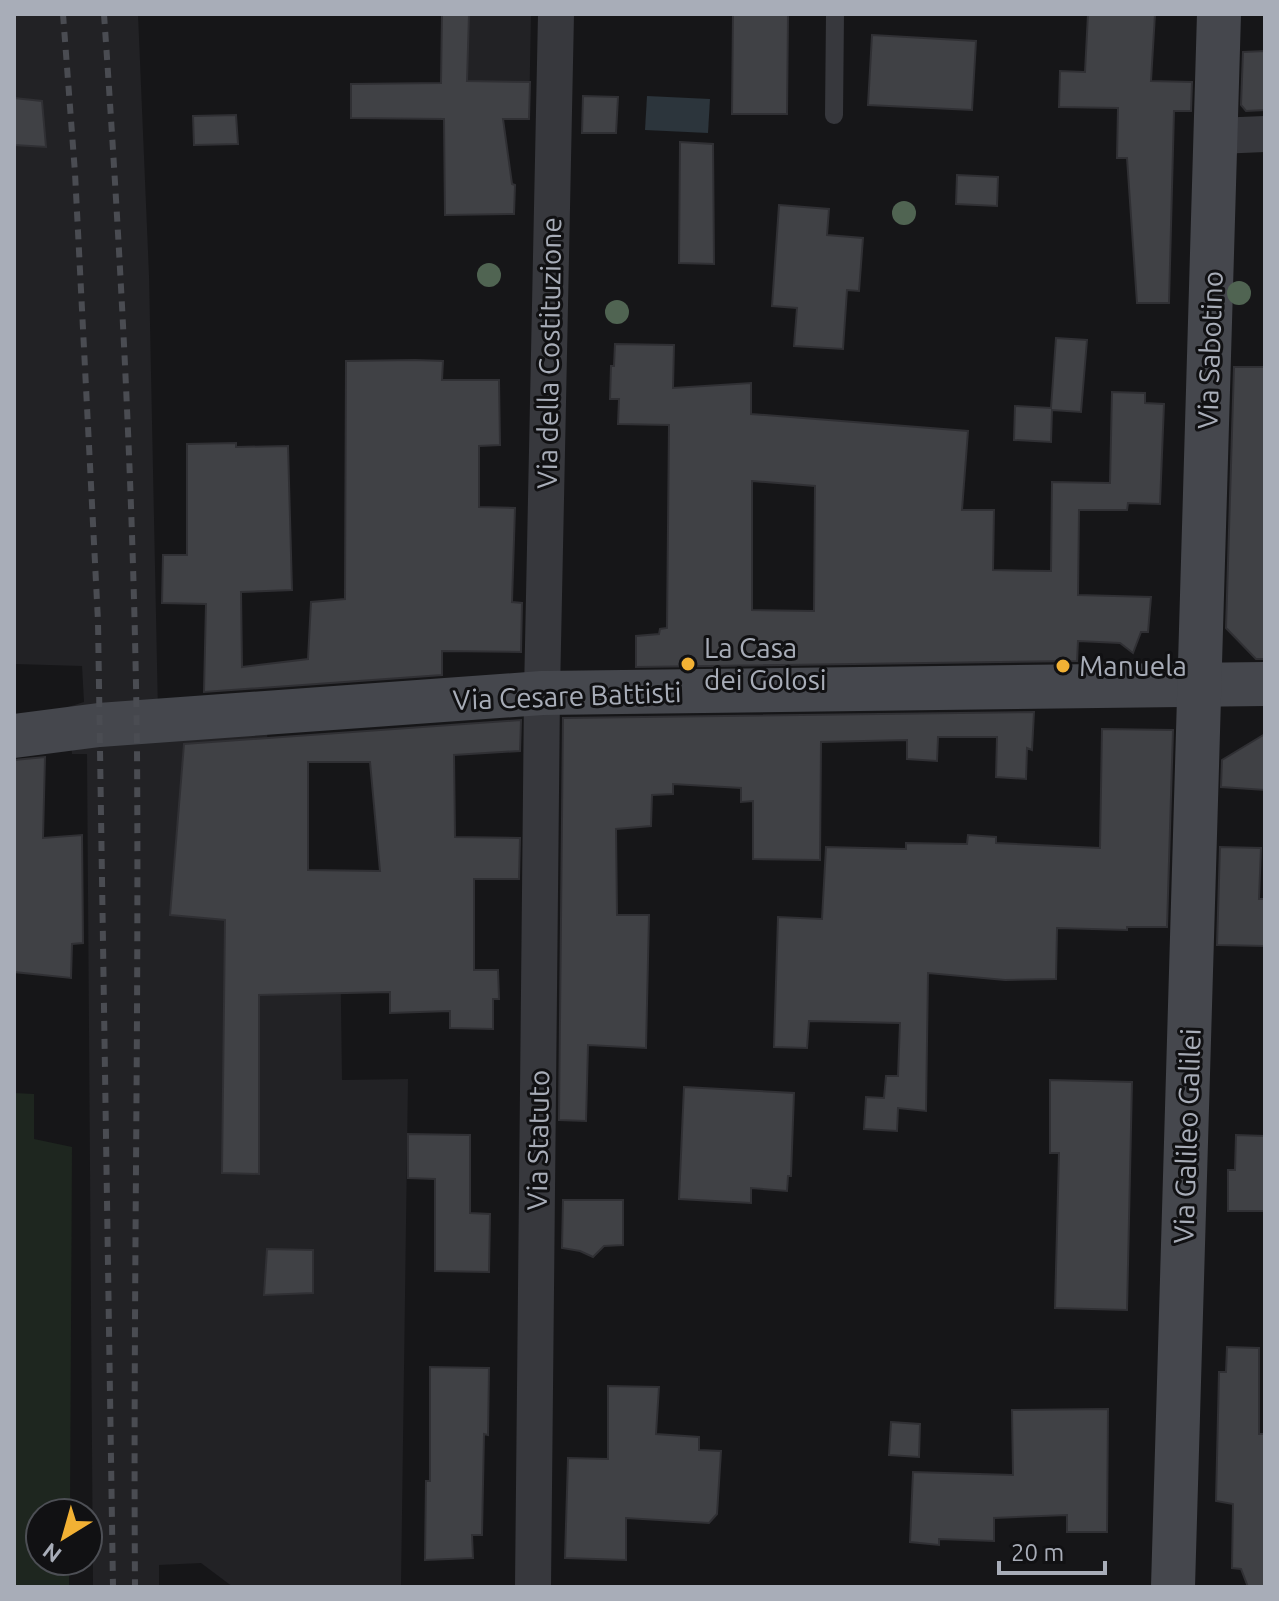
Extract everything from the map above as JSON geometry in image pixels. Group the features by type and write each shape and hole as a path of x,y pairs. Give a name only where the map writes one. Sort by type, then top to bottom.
{"street":[{"name":"Via della Costituzione","path":"542,693 556,14"},
{"name":"Via Sabotino","path":"1201,685 1219,14"},
{"path":"1217,136 1265,134"},
{"name":"Via Cesare Battisti","path":"14,736 99,725 542,693 1265,684"},
{"name":"Via Galileo Galilei","path":"1173,1587 1201,685"},
{"name":"Via Statuto","path":"533,1587 542,693"}],"lane":[{"path":"834,115 835,14"}],"shaded area":[{"path":"14,14 138,14 149,275 158,712 267,721 271,929 340,929 342,1080 408,1079 401,1587 233,1587 201,1563 159,1565 159,1587 93,1587 93,1577 104,1577 104,1497 92,1497 87,754 72,754 68,707 84,702 82,666 14,664"},
{"path":"442,14 531,14 529,119 351,118 351,84 441,83"},
{"path":"647,96 710,99 708,133 645,130"},
{"path":"14,1093 34,1094 34,1139 72,1147 70,1497 24,1497 24,1577 69,1577 69,1587 14,1587"}],"building":[{"path":"442,14 469,14 467,81 530,82 529,119 503,119 512,184 515,185 514,214 445,215 444,119 351,118 351,84 441,83"},
{"path":"733,14 788,14 787,114 732,114"},
{"path":"1088,14 1155,14 1151,81 1192,82 1191,111 1174,111 1169,303 1137,303 1127,158 1117,158 1118,108 1059,107 1060,71 1085,72"},
{"path":"872,35 976,41 972,110 868,105"},
{"path":"1265,51 1265,110 1246,111 1241,105 1243,52"},
{"path":"583,96 618,97 616,133 582,133"},
{"path":"14,98 42,101 46,147 14,145"},
{"path":"236,115 238,144 194,145 193,116"},
{"path":"680,142 713,144 714,264 679,263"},
{"path":"957,175 998,177 997,206 956,204"},
{"path":"779,205 829,209 827,235 863,238 859,291 847,290 843,349 794,346 797,308 772,306"},
{"path":"1056,338 1087,340 1081,412 1052,410 1051,442 1014,440 1015,406 1051,408"},
{"path":"615,344 674,345 673,388 751,383 751,414 968,431 962,510 994,510 993,570 1051,571 1052,482 1110,483 1112,392 1145,393 1145,403 1164,404 1160,504 1128,503 1127,510 1079,510 1078,595 1151,597 1148,632 1141,632 1133,653 1120,643 1078,641 1077,661 636,667 636,636 659,634 660,629 667,628 669,425 618,424 619,399 610,399 611,366 614,366","holes":["752,481 815,486 814,611 752,610"]},
{"path":"346,361 443,361 442,380 499,380 500,445 479,446 479,507 515,508 512,602 522,603 521,652 442,651 442,675 204,692 206,604 162,603 163,555 187,555 187,444 288,446 292,590 241,592 242,667 308,659 311,602 345,599"},
{"path":"1234,367 1265,367 1265,659 1256,659 1226,628"},
{"path":"1034,712 1032,750 1027,748 1026,779 996,777 997,737 938,737 937,761 907,759 907,740 821,742 820,860 753,859 753,801 741,802 741,788 673,784 673,794 652,795 651,826 616,829 617,915 649,915 646,1048 588,1045 586,1121 559,1120 563,718"},
{"path":"521,720 520,751 454,755 455,837 520,838 519,879 474,879 474,970 498,970 499,999 493,999 493,1029 450,1028 450,1011 390,1013 390,992 259,995 259,1174 222,1173 225,920 170,915 184,744","holes":["308,762 370,762 380,871 308,870"]},
{"path":"1102,729 1173,730 1167,927 1127,927 1127,930 1057,928 1056,979 1005,980 928,973 926,1111 898,1108 897,1131 864,1129 866,1097 884,1098 886,1076 898,1076 900,1023 809,1021 807,1048 774,1047 778,917 822,919 826,847 906,849 906,843 967,844 968,835 996,837 996,843 1100,848"},
{"path":"1265,734 1265,790 1221,787 1222,760"},
{"path":"45,757 43,838 82,835 83,943 72,944 71,978 14,972 14,760"},
{"path":"1220,847 1261,848 1259,899 1265,899 1265,946 1217,945"},
{"path":"1050,1080 1132,1082 1127,1310 1055,1308 1059,1153 1050,1153"},
{"path":"684,1087 794,1093 791,1176 788,1176 787,1191 751,1188 751,1203 679,1199"},
{"path":"408,1134 470,1135 470,1213 490,1214 489,1272 435,1271 435,1179 408,1178"},
{"path":"1236,1135 1265,1136 1265,1211 1228,1211 1228,1170 1235,1170"},
{"path":"563,1200 623,1200 623,1245 604,1246 593,1257 562,1248"},
{"path":"267,1249 313,1250 313,1293 264,1295"},
{"path":"1227,1347 1259,1348 1259,1434 1265,1434 1265,1587 1248,1587 1241,1569 1232,1568 1233,1504 1216,1501 1219,1372 1226,1372"},
{"path":"430,1367 489,1368 482,1535 472,1535 473,1558 425,1560 426,1481 430,1481"},
{"path":"608,1386 659,1387 656,1434 699,1437 699,1450 721,1451 717,1514 709,1523 626,1518 626,1560 565,1558 568,1458 608,1459"},
{"path":"1108,1409 1107,1532 1067,1532 1067,1515 994,1518 994,1541 939,1539 939,1545 910,1542 913,1472 1013,1475 1012,1410"},
{"path":"891,1422 920,1424 919,1457 889,1455"}],"railway":[{"path":"63,14 75,173 98,621 113,1587"},
{"path":"104,14 126,381 137,749 135,1587"}],"place":[{"name":"La Casa dei Golosi","path":"688,664"},
{"name":"Manuela","path":"1063,666"}]}
